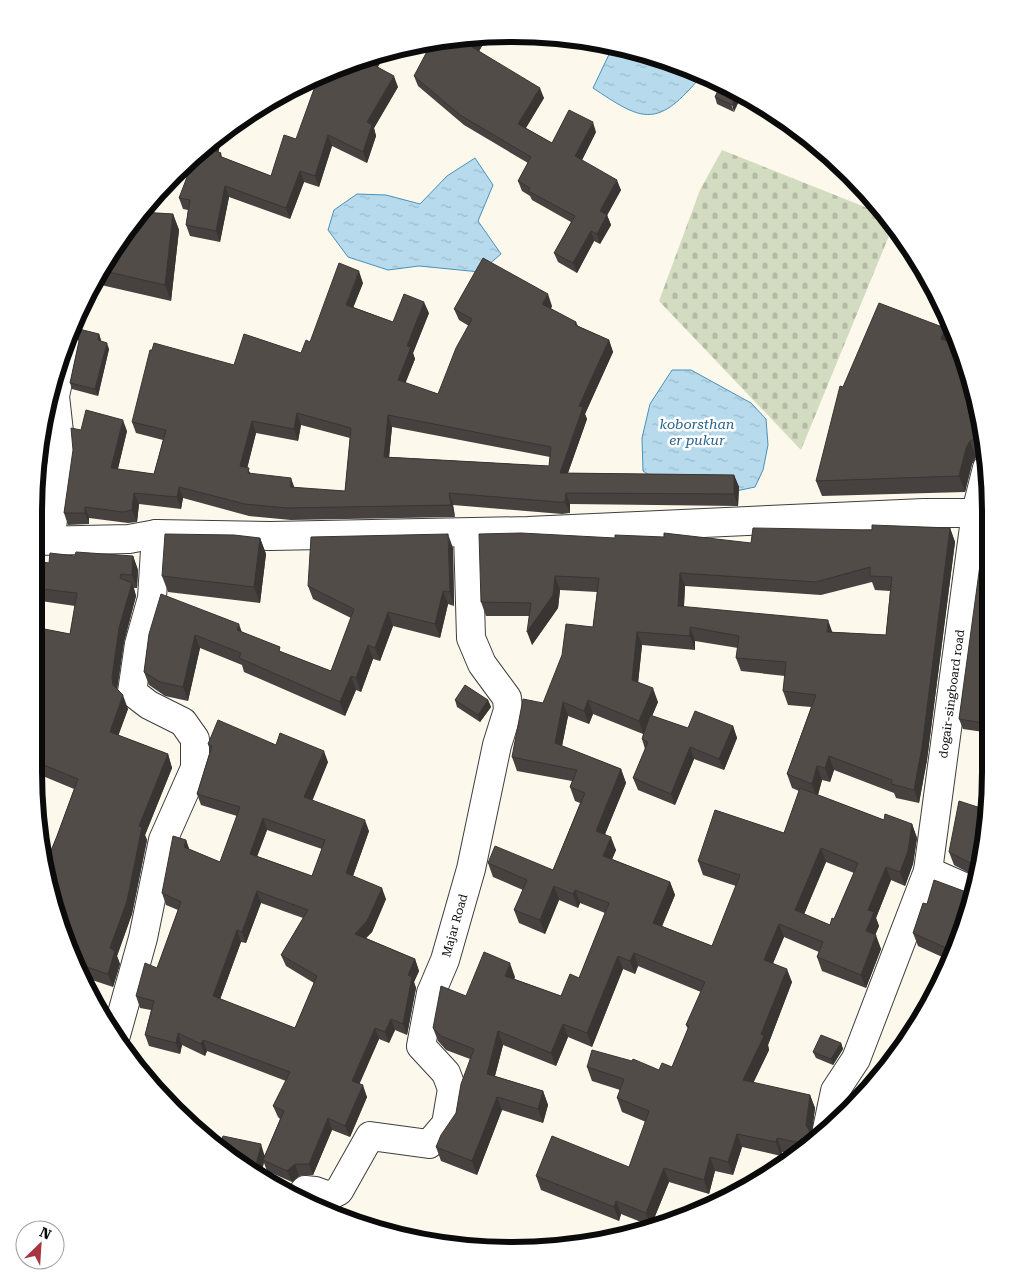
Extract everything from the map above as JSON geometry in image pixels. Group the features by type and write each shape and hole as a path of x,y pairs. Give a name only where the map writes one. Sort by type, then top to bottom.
{"street":[{"path":"56,399 62,459 42,540 129,539 156,534 271,536 468,533 982,512"},
{"name":"dogair-singboard road","path":"829,1120 834,1091 856,1059 928,871 982,519"},
{"name":"Majar Road","path":"303,1193 305,1190 315,1191 329,1196 339,1191 370,1136 429,1144 446,1124 452,1090 446,1073 421,1046 424,1024 471,869 497,745 508,710 507,698 482,664 471,638 468,533"},
{"path":"118,1028 143,938 163,840 195,768 195,739 183,722 149,705 132,692 139,644 152,598 156,534"},
{"path":"928,871 967,888"}],"green space":[{"path":"722,150 871,209 890,234 801,450 659,301 700,190"}],"water":[{"path":"610,53 663,67 697,81 670,107 659,113 648,115 636,113 593,88"},
{"path":"475,158 493,185 478,221 501,254 480,272 419,266 388,270 348,257 328,230 334,210 357,194 386,195 420,204 447,176"},
{"name":"koborsthan er pukur","path":"672,370 691,370 751,403 766,419 768,445 763,470 755,487 736,491 655,479 643,471 642,438 650,404"}],"building":[{"path":"473,45 472,47 540,88 518,124 552,143 569,110 593,122 575,156 617,180 600,211 607,215 597,234 591,231 573,263 554,253 575,216 528,191 530,188 518,181 531,157 460,115 414,76 427,51"},
{"path":"371,64 394,76 367,122 372,125 363,152 328,135 315,176 300,171 286,208 225,186 216,231 186,225 190,200 179,198 189,171 213,150 221,153 219,156 271,176 284,135 296,139 315,86"},
{"path":"718,90 735,99 732,105 715,97"},
{"path":"151,213 173,214 165,285 108,272"},
{"path":"483,258 548,294 542,304 576,322 575,325 609,340 579,406 583,407 560,473 734,475 734,494 566,493 565,502 558,502 449,493 451,505 287,508 245,504 179,487 177,497 134,493 132,510 123,512 85,507 85,513 64,513 73,450 71,428 81,430 86,410 123,420 111,468 154,474 166,430 132,422 150,350 152,350 154,343 234,365 244,334 301,353 306,340 310,342 339,263 359,271 346,305 393,322 404,294 424,302 407,346 411,347 398,380 438,394 456,348 472,319 454,309","holes":["297,413 351,428 345,491 290,487 291,478 248,473 249,468 240,466 252,421 294,429","388,415 551,447 549,466 384,457"]},
{"path":"879,303 944,328 941,339 950,342 957,361 966,390 975,439 970,441 966,448 959,476 816,481 840,386 843,387"},
{"path":"79,329 99,334 98,340 107,343 95,389 70,383 79,341 77,335"},
{"path":"872,525 950,528 922,747 914,790 891,784 892,780 829,756 825,768 817,766 812,784 787,774 816,695 783,691 786,662 736,658 739,636 690,627 690,636 637,632 632,680 653,688 639,721 588,700 584,711 563,702 555,743 621,769 596,831 611,837 603,856 670,882 653,923 712,946 740,875 698,861 715,810 784,833 800,788 884,820 885,814 912,824 908,851 900,872 886,867 868,910 874,912 866,931 876,935 861,975 817,957 823,942 779,924 764,960 787,969 761,1034 764,1036 743,1080 810,1095 806,1125 813,1133 801,1143 777,1138 776,1142 737,1134 728,1162 710,1157 704,1180 664,1168 646,1213 616,1201 614,1207 536,1176 552,1136 629,1167 649,1111 617,1098 624,1079 587,1067 592,1050 632,1061 633,1059 659,1070 662,1063 672,1067 689,1026 686,1025 705,982 634,953 630,961 618,956 587,1033 563,1024 551,1053 498,1031 487,1074 543,1091 538,1109 497,1097 472,1161 436,1147 441,1135 456,1113 461,1084 474,1049 441,1036 433,1028 441,986 466,996 484,952 510,963 505,976 561,996 570,974 579,978 609,903 575,890 573,894 554,886 540,920 514,910 527,880 488,863 495,846 553,870 585,793 570,787 577,770 512,757 523,699 543,703 562,655 566,624 593,627 599,578 555,576 553,595 527,632 531,603 481,602 479,534 521,533 615,538 615,535 664,537 664,533 751,543 753,528 872,530","holes":["870,567 870,576 892,577 886,635 827,632 828,620 678,606 680,573 816,582","821,848 858,863 830,925 795,910"]},
{"path":"165,534 234,535 260,538 254,587 162,576"},
{"path":"448,534 450,592 443,591 435,624 388,612 375,648 368,645 356,678 351,676 340,702 239,658 241,653 195,635 183,687 160,682 144,672 149,634 161,594 239,624 237,630 280,647 279,651 331,671 354,609 308,586 311,537"},
{"path":"76,552 133,556 132,575 121,574 120,578 132,583 119,628 112,677 113,685 123,695 110,732 168,754 139,826 142,827 127,901 110,948 115,951 108,974 84,966 67,924 58,895 50,853 78,779 42,764 42,629 70,634 77,593 42,589 42,562 49,563 50,553 75,556"},
{"path":"982,555 982,723 959,719"},
{"path":"465,685 488,700 478,715 455,700"},
{"path":"695,711 733,726 719,759 690,747 671,794 633,778 648,742 642,739 650,715 688,728"},
{"path":"218,720 276,745 280,733 324,751 304,797 365,820 346,873 382,888 367,921 355,934 415,959 408,975 412,977 403,1024 391,1019 385,1032 375,1028 352,1081 363,1085 345,1126 328,1118 309,1164 295,1164 287,1171 263,1160 284,1111 273,1106 290,1072 203,1040 201,1044 178,1033 176,1043 145,1035 154,1001 136,996 145,963 157,968 181,902 162,893 173,836 186,840 184,847 220,862 240,807 197,794 212,746 208,744","holes":["263,818 325,840 312,876 250,854","257,891 308,910 281,955 317,976 295,1028 213,996 237,930 242,932"]},
{"path":"959,801 980,808 972,864 949,852"},
{"path":"934,880 967,892 948,949 913,933 923,903 927,904"},
{"path":"821,1035 841,1043 831,1059 813,1052"},
{"path":"223,1136 261,1144 256,1166 226,1145 222,1141"}]}
